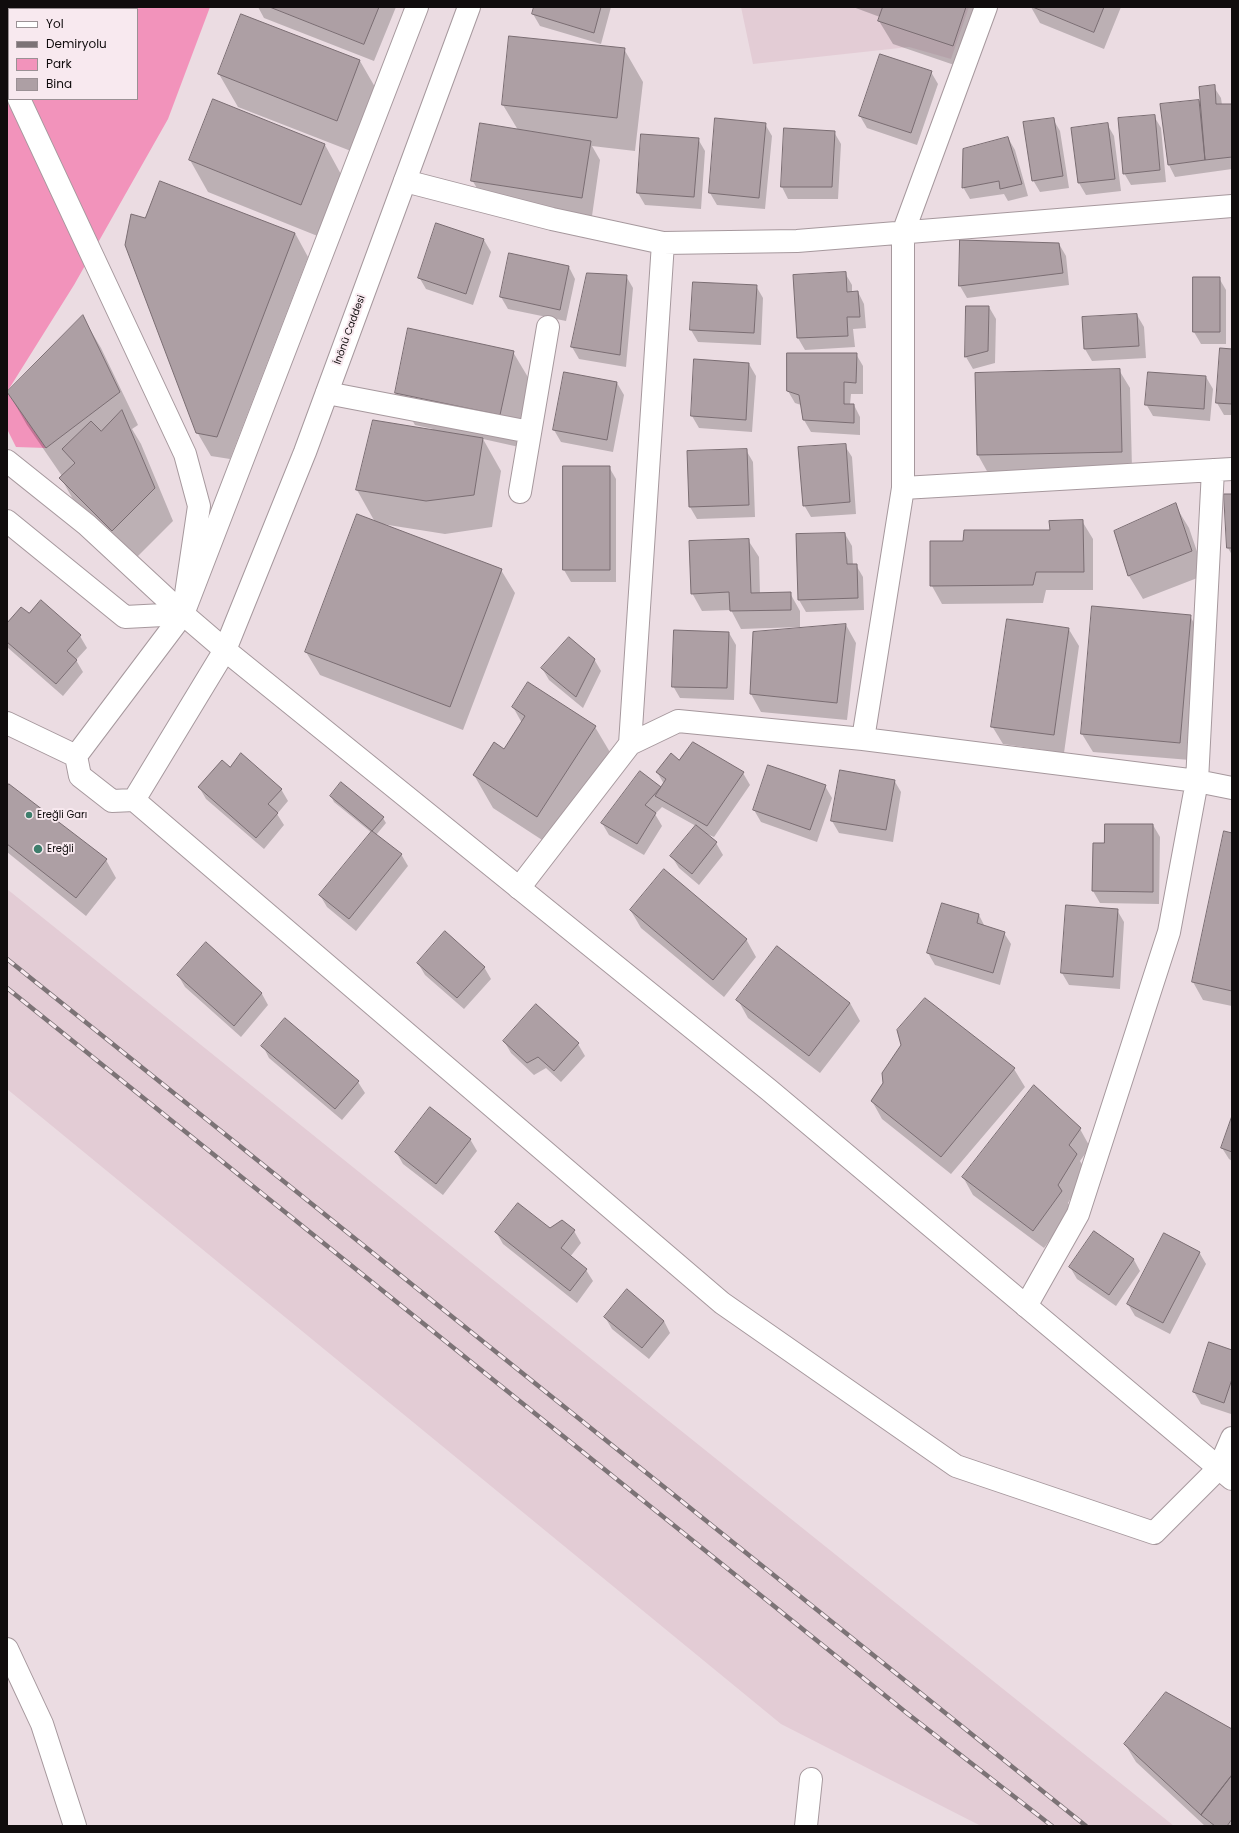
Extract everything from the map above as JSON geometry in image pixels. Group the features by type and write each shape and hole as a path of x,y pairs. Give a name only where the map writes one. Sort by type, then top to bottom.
{"street":[{"path":"417,7 183,614 76,756 80,776 112,801 134,800 722,1303 956,1466 1154,1533 1226,1473 1232,1438"},
{"name":"İnönü Caddesi","path":"134,800 224,650 305,452 469,7"},
{"path":"863,739 903,488 903,233 986,7"},
{"path":"19,100 186,454 199,506 183,614"},
{"path":"405,181 552,219 663,243 797,241 1232,206"},
{"path":"630,744 663,243"},
{"path":"520,492 548,327"},
{"path":"327,393 530,432"},
{"path":"7,461 87,525 224,650 769,1090 1226,1473"},
{"path":"903,488 1222,469 1197,781 1169,932 1078,1214 1026,1306"},
{"path":"7,521 125,617 183,614"},
{"path":"519,888 630,744 678,721 863,739 1197,781 1232,788"},
{"path":"7,723 76,756"},
{"path":"7,1649 42,1724 75,1826"},
{"path":"806,1826 811,1779"}],"shaded area":[{"path":"741,7 969,7 951,59 909,47 753,64"},
{"path":"7,889 1174,1826 981,1826 781,1724 7,1089"}],"green space":[{"path":"7,7 210,7 168,119 74,285 7,392"},
{"path":"7,392 46,448 16,447 7,429"}],"building":[{"path":"42,7 90,8 42,8"},
{"path":"270,7 379,7 364,44"},
{"path":"534,7 601,7 594,33 532,14"},
{"path":"883,7 966,7 953,46 878,21"},
{"path":"1033,7 1104,7 1094,32"},
{"path":"241,14 360,60 337,121 218,74"},
{"path":"509,36 625,48 617,118 502,105"},
{"path":"880,54 932,71 911,133 859,116"},
{"path":"1215,85 1216,104 1232,104 1232,157 1205,160 1199,87"},
{"path":"213,99 325,144 301,205 189,160"},
{"path":"1199,100 1205,160 1168,165 1160,104"},
{"path":"1155,115 1160,170 1123,174 1118,118"},
{"path":"715,118 766,123 759,198 709,193"},
{"path":"1054,118 1063,176 1032,181 1023,122"},
{"path":"480,123 591,141 582,198 471,181"},
{"path":"1108,123 1115,179 1078,183 1071,128"},
{"path":"784,128 835,131 832,187 781,187"},
{"path":"641,134 699,138 694,197 637,193"},
{"path":"1008,137 1022,184 1000,189 999,181 962,188 963,149"},
{"path":"160,181 295,233 217,437 196,433 125,245 131,214 145,218"},
{"path":"436,223 484,239 466,294 418,278"},
{"path":"960,240 1059,243 1063,273 959,286"},
{"path":"509,253 569,266 560,310 500,297"},
{"path":"846,272 847,292 858,291 860,317 847,317 848,336 797,338 793,275"},
{"path":"587,273 627,275 620,355 571,347"},
{"path":"1193,277 1220,277 1220,332 1193,332"},
{"path":"693,282 757,285 754,333 690,330"},
{"path":"966,306 989,306 988,351 965,357"},
{"path":"1137,314 1139,346 1084,349 1082,317"},
{"path":"83,315 120,392 46,448 7,392"},
{"path":"408,328 514,351 500,415 395,393"},
{"path":"1220,348 1232,349 1232,404 1216,403"},
{"path":"787,353 857,353 856,383 844,382 844,404 854,404 854,423 803,420 799,395 787,391"},
{"path":"694,359 749,363 746,420 691,416"},
{"path":"1120,369 1122,452 977,455 975,373"},
{"path":"564,372 617,382 607,440 553,430"},
{"path":"1148,372 1206,376 1204,409 1145,405"},
{"path":"122,410 155,488 112,531 59,478 75,463 62,449 91,421 101,431"},
{"path":"373,420 483,438 474,495 426,501 356,490"},
{"path":"846,444 850,502 803,506 798,447"},
{"path":"747,449 749,505 689,507 687,451"},
{"path":"563,466 610,466 610,570 563,570"},
{"path":"1224,494 1232,494 1232,548 1227,548"},
{"path":"1176,503 1192,551 1128,576 1114,531"},
{"path":"357,514 502,569 450,707 305,652"},
{"path":"1083,520 1084,572 1036,572 1033,585 930,586 930,541 963,541 964,530 1050,530 1049,521"},
{"path":"845,533 847,564 857,564 858,598 798,600 796,534"},
{"path":"749,539 751,593 791,592 791,610 730,611 729,592 691,594 689,541"},
{"path":"41,600 81,635 67,651 77,660 56,684 7,642 7,623 21,607 29,613"},
{"path":"1092,606 1191,615 1180,743 1081,734"},
{"path":"1007,619 1069,628 1054,735 991,727"},
{"path":"846,624 837,703 750,694 753,632"},
{"path":"674,630 729,632 727,688 672,687"},
{"path":"569,637 595,659 576,697 541,668"},
{"path":"528,682 596,726 537,817 473,775 494,742 504,749 525,716 512,707"},
{"path":"693,742 744,772 707,826 655,796 666,779 656,772 671,753 679,760"},
{"path":"241,753 282,789 268,804 278,813 256,838 198,787 222,760 230,767"},
{"path":"768,765 826,785 810,830 753,810"},
{"path":"840,770 895,780 886,830 831,821"},
{"path":"640,771 661,787 645,805 656,813 637,844 601,823"},
{"path":"341,782 384,817 372,831 330,796"},
{"name":"Ereğli Garı","path":"9,784 107,859 76,898 7,844 7,787"},
{"path":"1105,824 1153,824 1153,892 1092,891 1093,843 1104,843"},
{"path":"696,825 717,842 692,874 670,856"},
{"path":"372,831 402,854 349,919 319,895"},
{"path":"1224,831 1232,833 1232,991 1192,982"},
{"path":"664,869 747,939 713,980 630,910"},
{"path":"942,903 979,914 977,923 1005,932 993,973 927,953"},
{"path":"1066,905 1118,909 1113,977 1061,973"},
{"path":"445,931 485,967 457,998 417,963"},
{"path":"206,942 262,993 234,1026 177,975"},
{"path":"777,946 850,1003 809,1056 736,1000"},
{"path":"925,998 1015,1068 941,1157 871,1101 883,1083 882,1073 901,1045 897,1030"},
{"path":"536,1004 579,1043 554,1071 538,1057 527,1063 503,1041"},
{"path":"285,1018 359,1081 335,1109 261,1046"},
{"path":"1034,1085 1081,1128 1069,1145 1077,1154 1058,1185 1062,1191 1033,1231 962,1177"},
{"path":"430,1107 471,1139 436,1184 395,1152"},
{"path":"1232,1116 1232,1152 1221,1148"},
{"path":"518,1203 550,1228 562,1220 575,1230 561,1248 587,1269 570,1291 495,1232"},
{"path":"1094,1231 1134,1259 1109,1295 1069,1267"},
{"path":"1164,1233 1200,1252 1163,1323 1127,1304"},
{"path":"627,1289 664,1321 642,1348 604,1317"},
{"path":"1209,1342 1232,1350 1232,1379 1224,1403 1193,1392"},
{"path":"1166,1692 1232,1729 1232,1775 1201,1815 1124,1744"},
{"path":"1232,1775 1232,1819 1227,1826 1215,1826 1201,1815"}],"railway":[{"path":"7,959 1086,1826"},
{"path":"7,988 908,1714 1052,1826"}],"place":[{"name":"Ereğli Garı","path":"29,815"},
{"name":"Ereğli","path":"38,849"}]}
